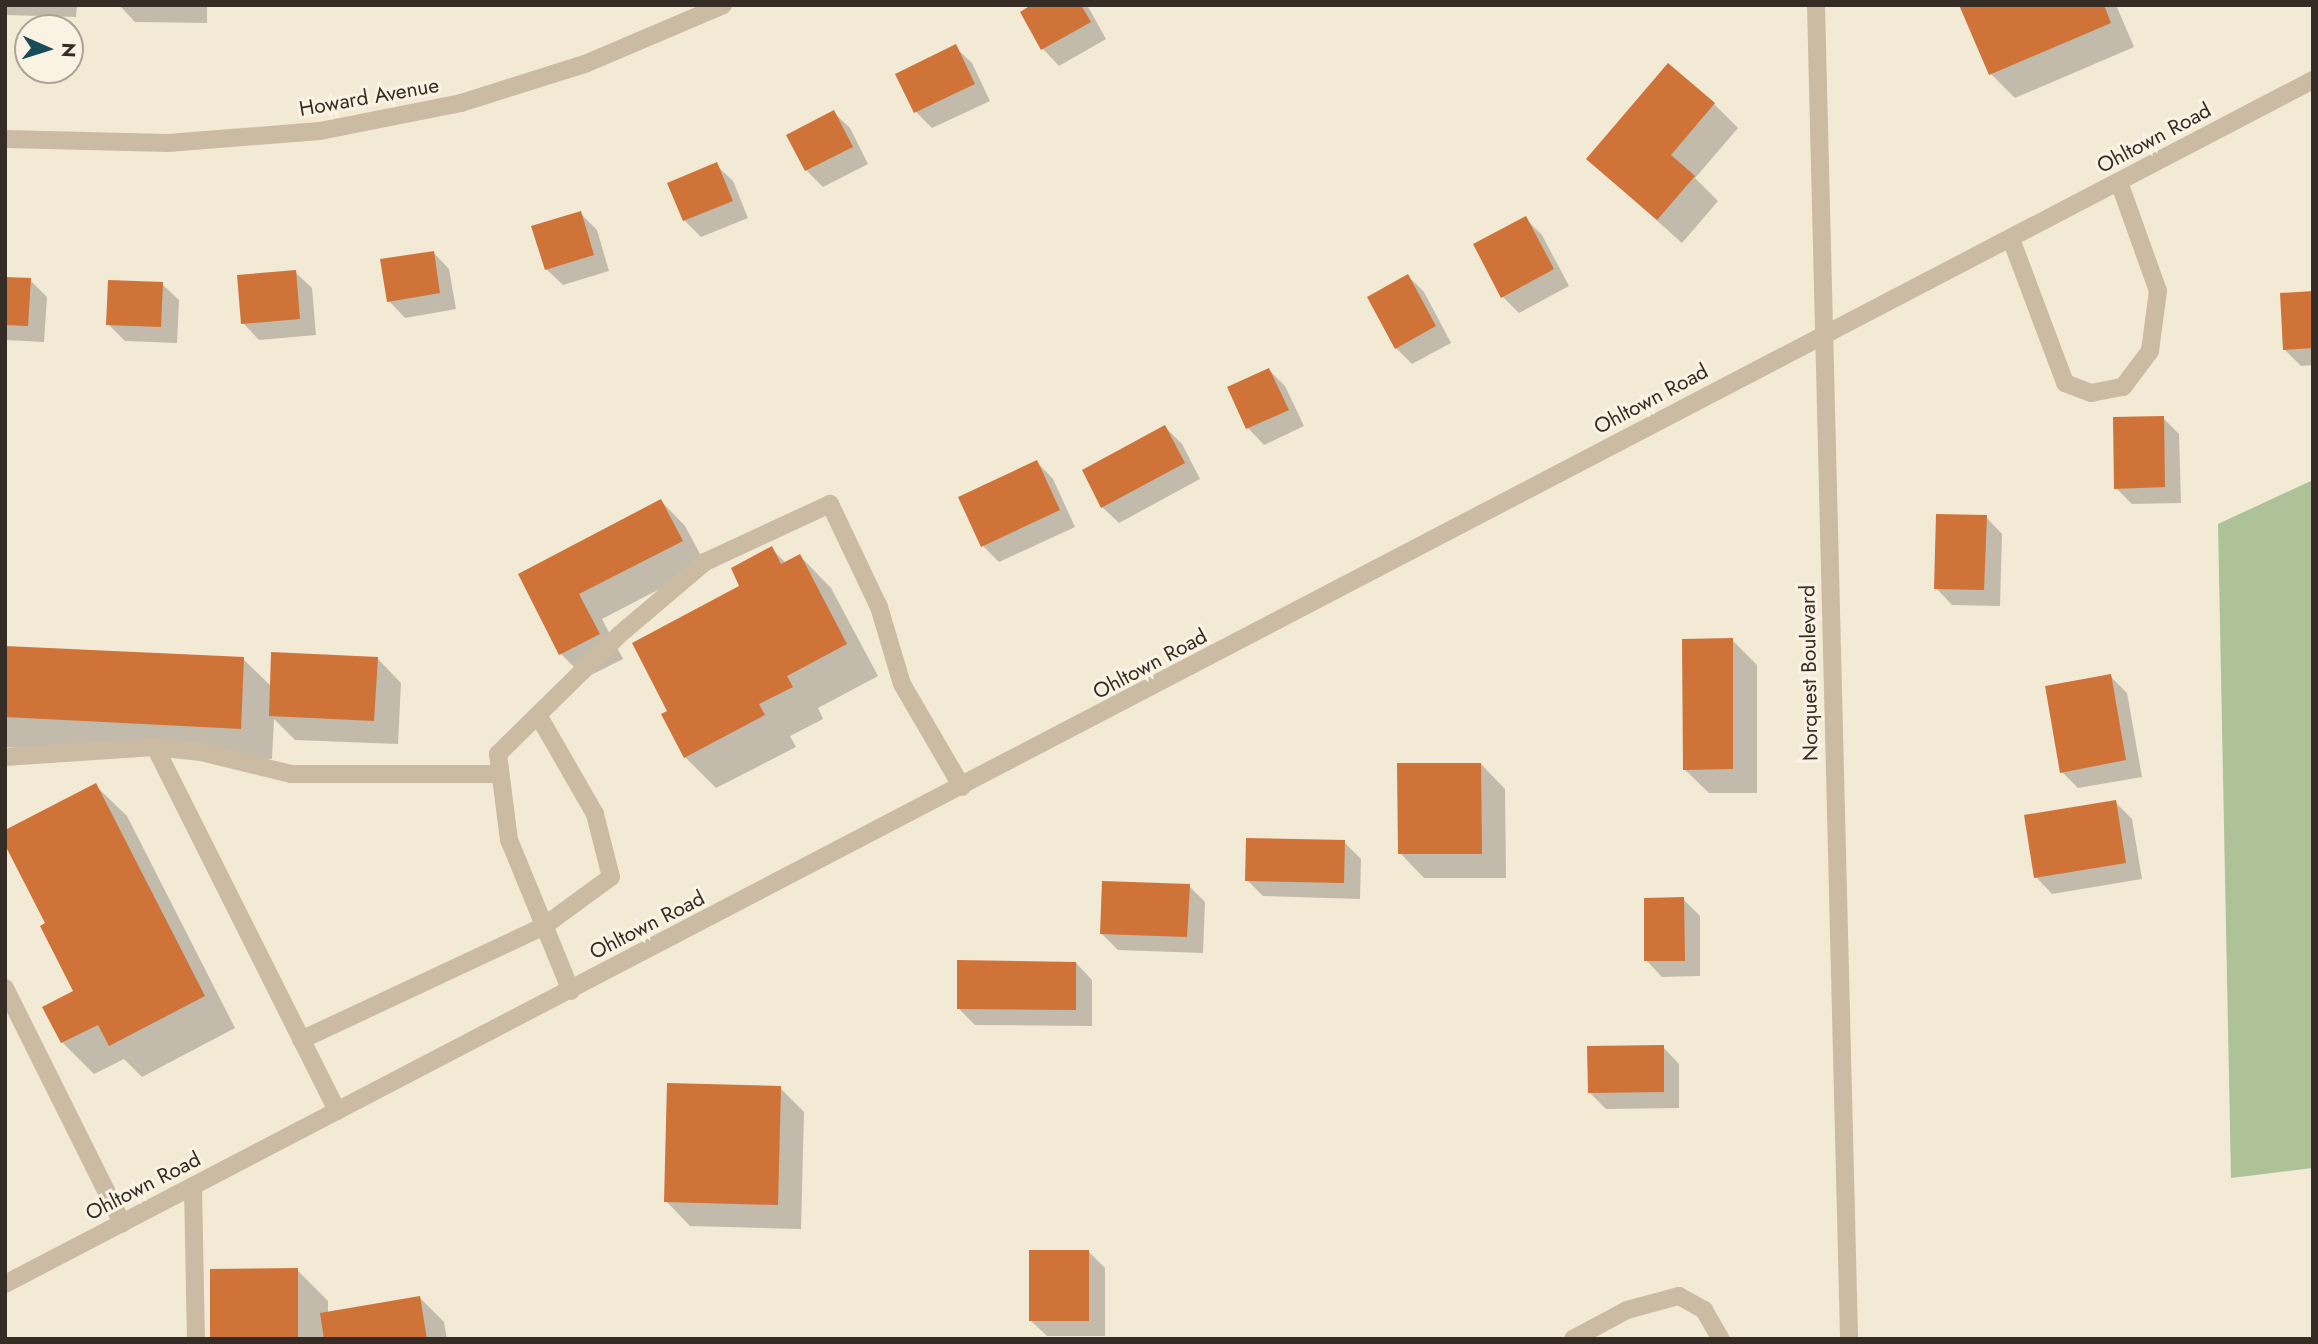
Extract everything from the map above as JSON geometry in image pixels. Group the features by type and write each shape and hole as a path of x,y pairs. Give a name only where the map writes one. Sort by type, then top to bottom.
{"street":[{"name":"Howard Avenue","path":"5,138 168,143 320,131 474,100 584,64 723,5"},
{"name":"Norquest Boulevard","path":"1816,5 1849,1339"},
{"name":"Ohltown Road","path":"6,1280 193,1187 962,787 2313,80"},
{"path":"2011,239 2065,383 2091,393 2123,387 2150,351 2158,291 2119,182"},
{"path":"571,990 509,840 498,754 619,635 705,562 830,504 879,607 902,684 962,787"},
{"path":"301,1040 544,926 611,877 595,814 538,715"},
{"path":"5,757 155,747 201,752 291,774 500,774"},
{"path":"155,747 337,1111"},
{"path":"5,988 122,1223"},
{"path":"193,1187 196,1339"},
{"path":"1573,1339 1627,1310 1679,1296 1704,1310 1721,1339"}],"green space":[{"path":"2313,480 2313,1168 2231,1178 2218,524"}],"building":[{"path":"1031,5 1081,5 1091,22 1041,50 1020,12"},
{"path":"1959,5 2104,5 2111,23 1989,75"},
{"path":"956,44 975,84 914,113 895,74"},
{"path":"1668,63 1715,103 1671,155 1695,176 1657,220 1586,159"},
{"path":"834,110 853,147 805,171 786,135"},
{"path":"717,162 733,201 683,221 667,183"},
{"path":"581,211 594,255 545,270 531,226"},
{"path":"1526,216 1554,269 1501,298 1473,244"},
{"path":"434,251 440,293 387,302 380,259"},
{"path":"296,270 300,319 241,324 237,275"},
{"path":"1408,274 1436,326 1395,349 1367,297"},
{"path":"5,277 31,278 28,326 5,325"},
{"path":"108,280 163,282 161,327 106,325"},
{"path":"2313,291 2313,348 2283,350 2280,293"},
{"path":"1269,368 1289,410 1246,429 1227,387"},
{"path":"2164,416 2165,487 2114,489 2113,417"},
{"path":"1165,425 1185,463 1101,508 1082,470"},
{"path":"1037,460 1060,510 981,547 958,497"},
{"path":"661,499 683,541 579,594 600,634 559,655 518,574"},
{"path":"1936,514 1987,515 1984,590 1934,589"},
{"path":"772,546 781,564 800,554 847,644 787,676 793,687 759,704 765,715 684,758 661,714 667,711 632,643 739,586 731,568"},
{"path":"1733,638 1733,769 1683,770 1682,639"},
{"path":"5,646 244,657 241,729 5,717"},
{"path":"271,652 378,657 374,721 269,716"},
{"path":"2111,674 2126,760 2060,773 2045,686"},
{"path":"1397,763 1481,763 1482,854 1398,854"},
{"path":"96,783 205,996 109,1046 98,1025 61,1043 42,1007 73,991 40,926 45,923 5,845 5,830"},
{"path":"2116,800 2126,863 2034,878 2024,815"},
{"path":"1246,838 1345,840 1344,883 1245,881"},
{"path":"1102,881 1190,884 1187,937 1100,934"},
{"path":"1684,897 1685,961 1644,961 1644,898"},
{"path":"957,960 1076,962 1076,1010 957,1009"},
{"path":"1664,1045 1664,1092 1588,1093 1587,1046"},
{"path":"667,1083 781,1086 778,1205 664,1202"},
{"path":"1029,1250 1089,1250 1089,1321 1029,1321"},
{"path":"298,1268 298,1339 210,1339 210,1269"},
{"path":"420,1296 427,1339 324,1339 320,1313"}]}
